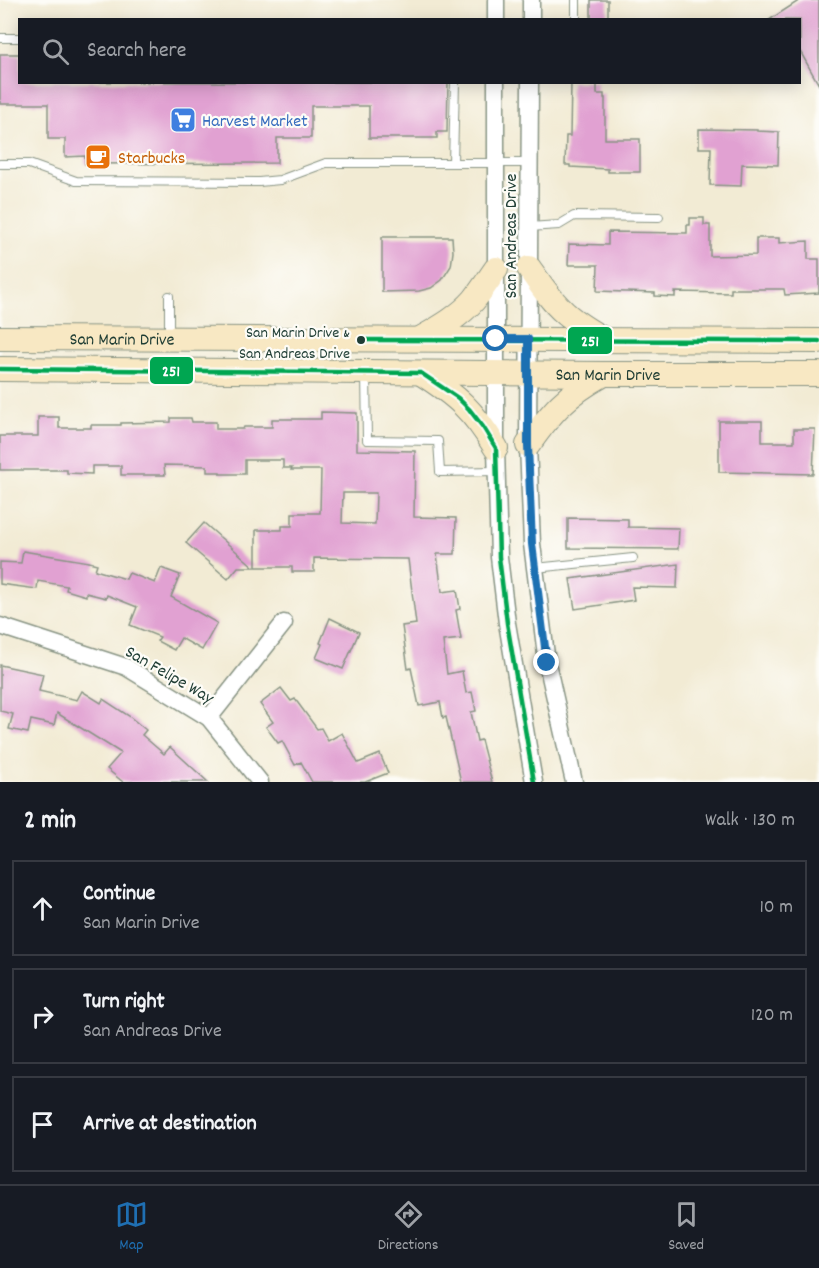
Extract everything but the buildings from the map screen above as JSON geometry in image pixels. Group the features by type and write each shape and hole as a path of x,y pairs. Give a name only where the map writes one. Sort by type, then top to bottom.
{"main road":[{"path":"529,268 564,313 605,340"},
{"path":"420,339 461,312 496,269"},
{"name":"San Marin Drive","path":"0,338 819,341"},
{"name":"San Marin Drive","path":"0,369 819,374"},
{"path":"421,373 469,409 483,427 496,459"},
{"path":"528,445 558,406 582,386 604,374"}],"street":[{"path":"496,0 496,18"},
{"path":"531,0 531,18"},
{"name":"San Andreas Drive","path":"495,84 496,459 499,557 507,623 534,782"},
{"name":"San Andreas Drive","path":"530,84 528,445 532,544 547,663 574,782"},
{"path":"209,718 284,623"},
{"name":"San Felipe Way","path":"0,626 126,667 209,718 260,782"}],"lane":[{"path":"576,0 576,18"},
{"path":"0,38 18,38"},
{"path":"453,163 455,84"},
{"path":"0,164 29,164 76,182 259,182 280,180 326,163 530,163"},
{"path":"529,227 559,225 574,216 659,218"},
{"path":"170,296 170,339"},
{"path":"366,372 367,440 438,441 440,472 496,459"},
{"path":"535,567 633,558"}],"transit line":[{"name":"251","path":"361,340 819,341"},
{"name":"251","path":"0,369 421,373 458,398 483,427 496,448 499,557 507,623 534,782"}],"place":[{"name":"Harvest Market","path":"183,120"},
{"name":"Starbucks","path":"98,157"},
{"name":"San Marin Drive & San Andreas Drive","path":"361,340"}],"route":[{"path":"496,339 528,339 528,445 532,544 547,663"}]}
